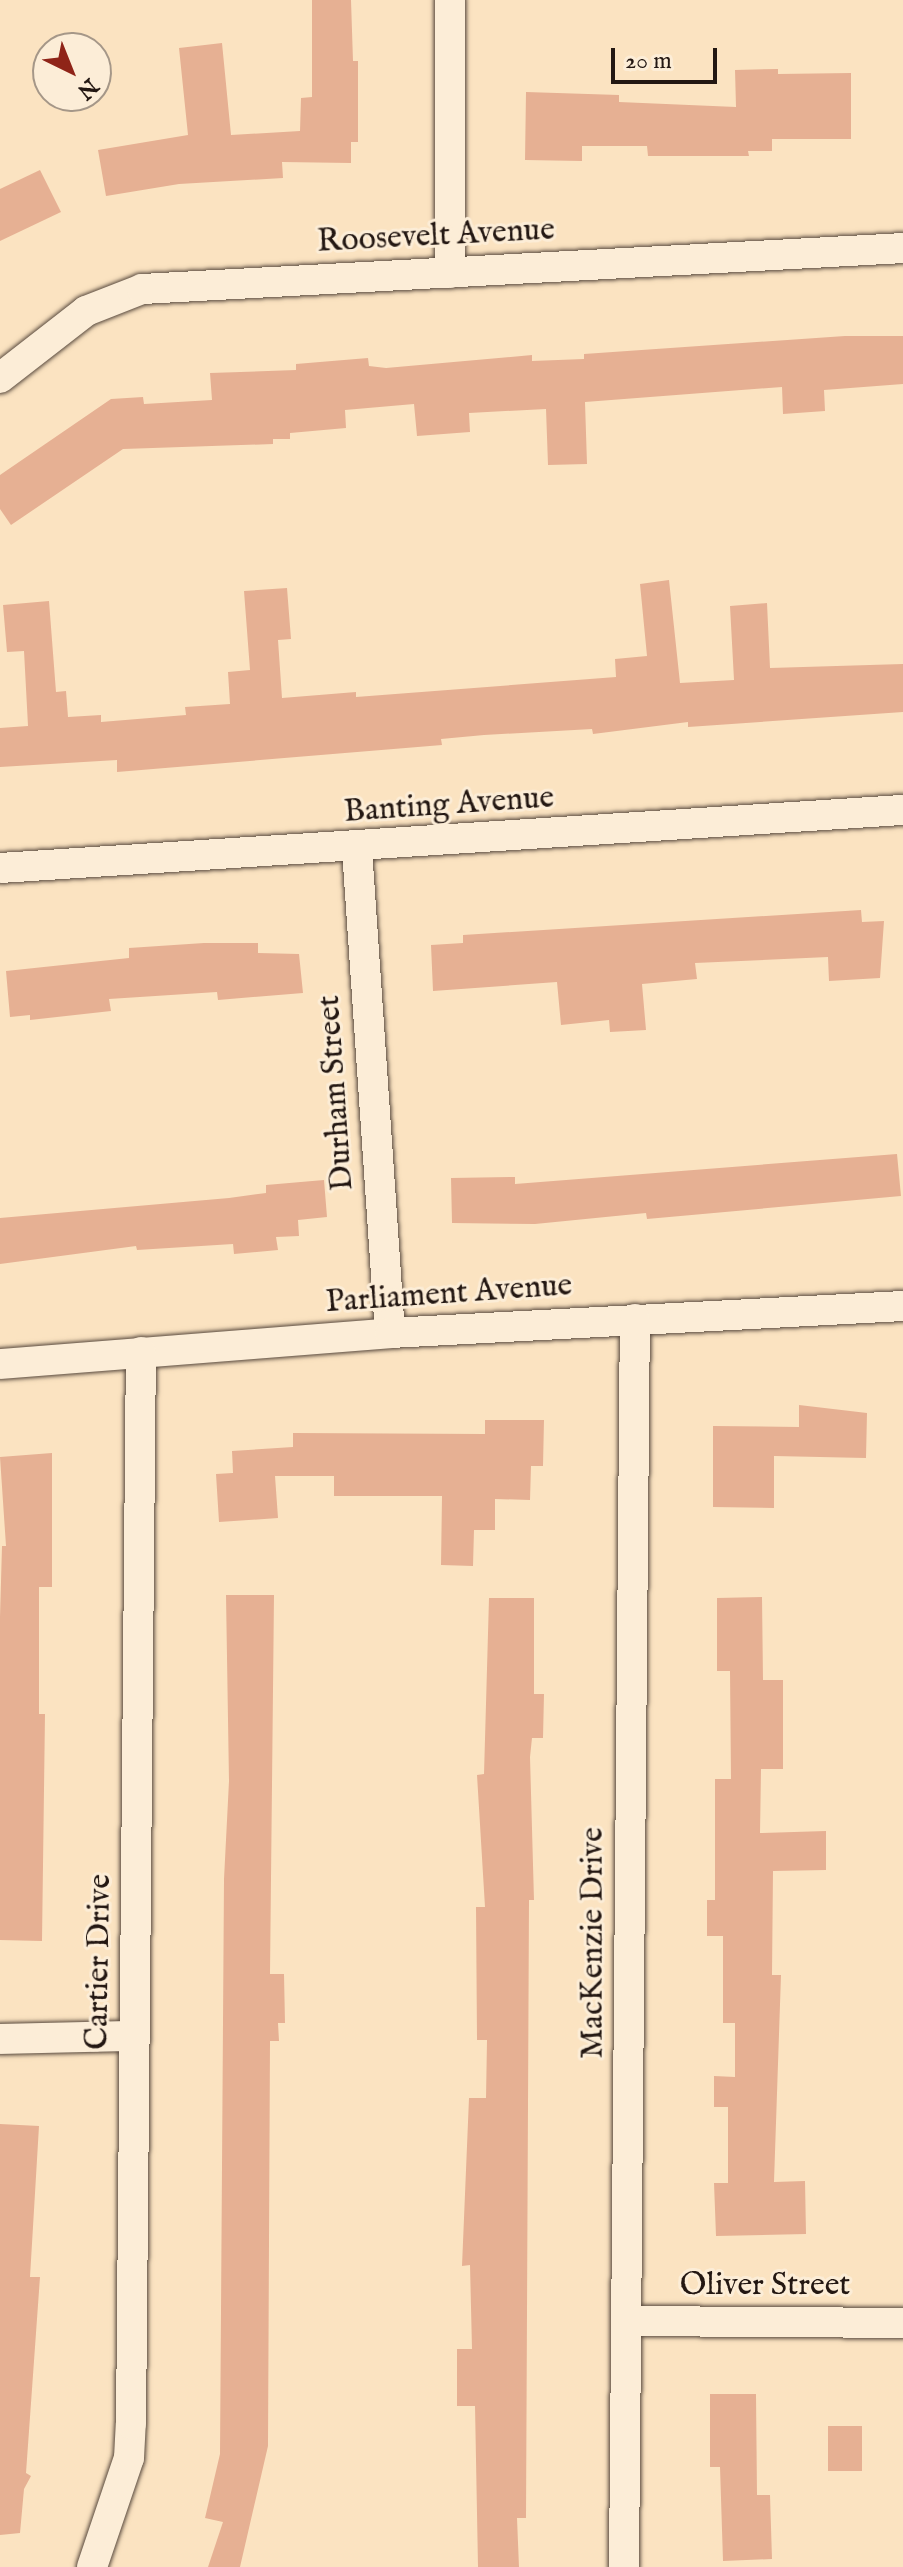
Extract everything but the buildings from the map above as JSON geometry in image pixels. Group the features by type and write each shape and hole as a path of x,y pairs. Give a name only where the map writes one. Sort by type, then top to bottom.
{"street":[{"path":"450,0 450,273"},
{"name":"Roosevelt Avenue","path":"0,378 86,311 142,289 903,248"},
{"name":"Banting Avenue","path":"0,868 357,849 903,810"},
{"name":"Durham Street","path":"357,849 390,1333"},
{"name":"Parliament Avenue","path":"0,1364 390,1333 903,1306"},
{"name":"MacKenzie Drive","path":"624,2567 635,1319"},
{"name":"Cartier Drive","path":"92,2567 129,2458 141,1352"},
{"path":"0,2039 135,2036"},
{"name":"Oliver Street","path":"628,2321 903,2323"}]}
